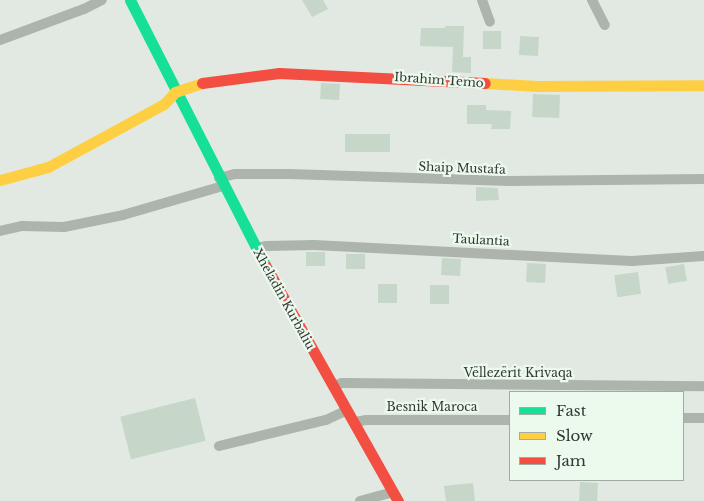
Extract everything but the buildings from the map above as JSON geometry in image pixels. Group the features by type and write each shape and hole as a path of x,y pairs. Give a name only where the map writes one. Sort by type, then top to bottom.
{"street":[{"path":"0,40 84,9 102,0"},
{"name":"Xheladin Kurbaliu","path":"130,0 175,92 256,248 396,497"},
{"path":"482,0 490,22"},
{"path":"592,0 605,25"},
{"name":"Ibrahim Temo","path":"0,180 48,167 164,104 175,92 201,82 279,73 397,77 537,86 704,85"},
{"name":"Shaip Mustafa","path":"221,182 235,174 289,174 509,182 704,180"},
{"path":"0,231 22,226 64,227 123,215 221,182"},
{"name":"Taulantia","path":"256,248 314,245 632,260 704,256"},
{"name":"Vëllezërit Krivaqa","path":"333,386 342,383 704,386"},
{"path":"220,446 326,420 347,410"},
{"path":"684,418 704,418"},
{"name":"Besnik Maroca","path":"354,422 366,420 509,420"},
{"path":"360,501 396,497"}],"traffic: fast":[{"path":"130,0 265,265"}],"traffic: slow":[{"path":"0,180 48,167 164,104 175,92 202,83"},
{"path":"485,83 537,86 704,85"}],"traffic: jam":[{"path":"202,83 279,73 485,83"},
{"path":"265,265 398,501"}]}
